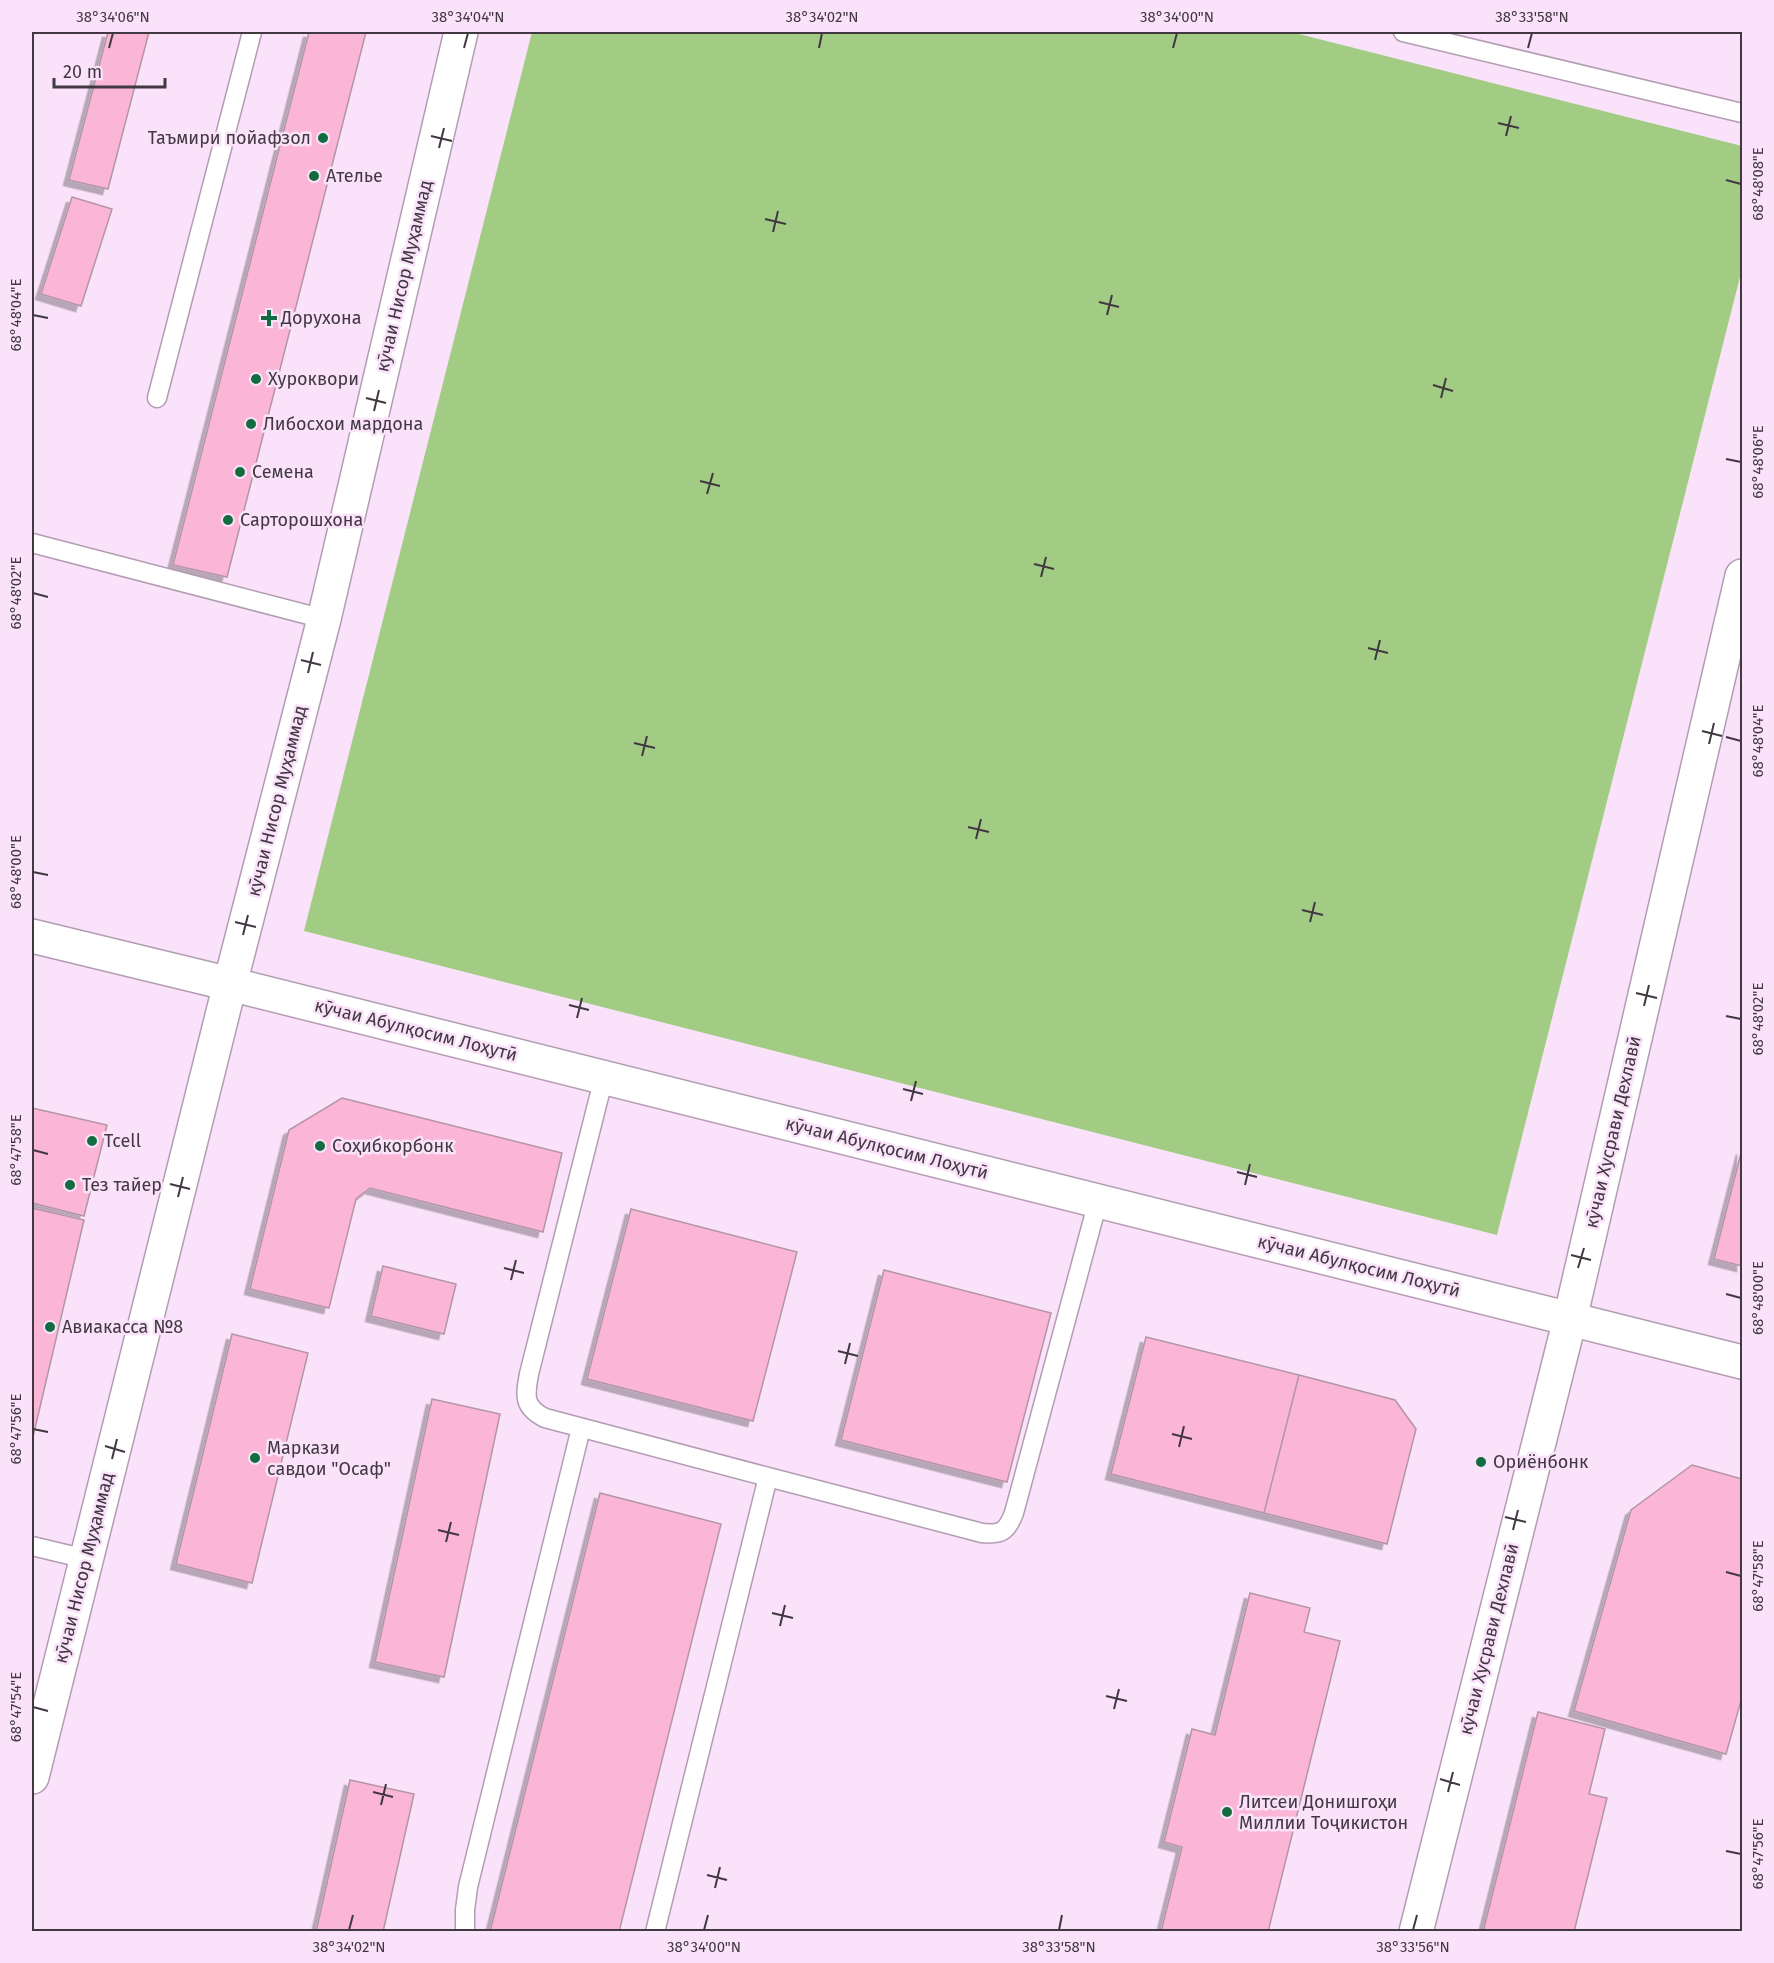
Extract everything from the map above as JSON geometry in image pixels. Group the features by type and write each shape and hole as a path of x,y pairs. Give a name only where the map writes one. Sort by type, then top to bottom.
{"street":[{"name":"кӯчаи Нисор Муҳаммад","path":"32,1777 230,984 324,619 461,32"},
{"name":"кӯчаи Хусрави Дехлавӣ","path":"1416,1932 1570,1319 1743,576"},
{"name":"кӯчаи Абулқосим Лоҳутӣ","path":"32,936 1743,1362"}],"lane":[{"path":"157,398 252,32"},
{"path":"1412,32 1743,113"},
{"path":"32,543 324,619"},
{"path":"604,1077 526,1392 528,1406 545,1419 982,1533 1002,1532 1009,1526 1014,1513 1098,1201"},
{"path":"465,1932 468,1887 581,1428"},
{"path":"655,1932 768,1477"},
{"path":"32,1546 86,1559"}],"green space":[{"path":"532,32 1291,32 1742,146 1742,269 1497,1235 304,931"}],"building":[{"path":"108,32 149,32 108,189 69,180"},
{"path":"309,32 366,32 227,577 173,565"},
{"path":"72,197 112,209 81,306 41,294"},
{"path":"342,1098 562,1153 543,1232 370,1188 356,1199 329,1308 250,1289 289,1130"},
{"path":"32,1108 107,1125 84,1216 32,1203"},
{"path":"1742,1149 1742,1266 1714,1259"},
{"path":"32,1208 84,1220 32,1441"},
{"path":"631,1209 797,1252 753,1421 587,1379"},
{"path":"383,1266 456,1284 444,1334 371,1316"},
{"path":"884,1270 1051,1313 1007,1482 841,1440"},
{"path":"232,1334 308,1353 252,1583 176,1564"},
{"path":"1146,1337 1299,1375 1264,1513 1111,1474"},
{"path":"1299,1375 1395,1400 1416,1429 1387,1544 1264,1513"},
{"path":"432,1399 500,1414 444,1677 375,1662"},
{"path":"1692,1465 1742,1479 1742,1697 1726,1754 1574,1711 1631,1510"},
{"path":"600,1493 721,1524 619,1932 490,1932"},
{"path":"1250,1593 1310,1608 1304,1632 1340,1641 1268,1932 1161,1932 1182,1847 1164,1842 1192,1729 1215,1735"},
{"path":"1538,1712 1605,1729 1589,1794 1607,1798 1574,1932 1483,1932"},
{"path":"350,1780 414,1794 383,1932 316,1932"}],"place":[{"name":"Таъмири пойафзол","path":"323,138"},
{"name":"Ателье","path":"314,176"},
{"name":"Дорухона","path":"269,318"},
{"name":"Хуроквори","path":"256,379"},
{"name":"Либосхои мардона","path":"251,424"},
{"name":"Семена","path":"240,472"},
{"name":"Сарторошхона","path":"228,520"},
{"name":"Tcell","path":"92,1141"},
{"name":"Соҳибкорбонк","path":"320,1146"},
{"name":"Тез тайер","path":"70,1185"},
{"name":"Авиакасса №8","path":"50,1327"},
{"name":"Маркази савдои \"Осаф\"","path":"255,1458"},
{"name":"Ориёнбонк","path":"1481,1462"},
{"name":"Литсеи Донишгоҳи Миллии Тоҷикистон","path":"1227,1812"}]}
